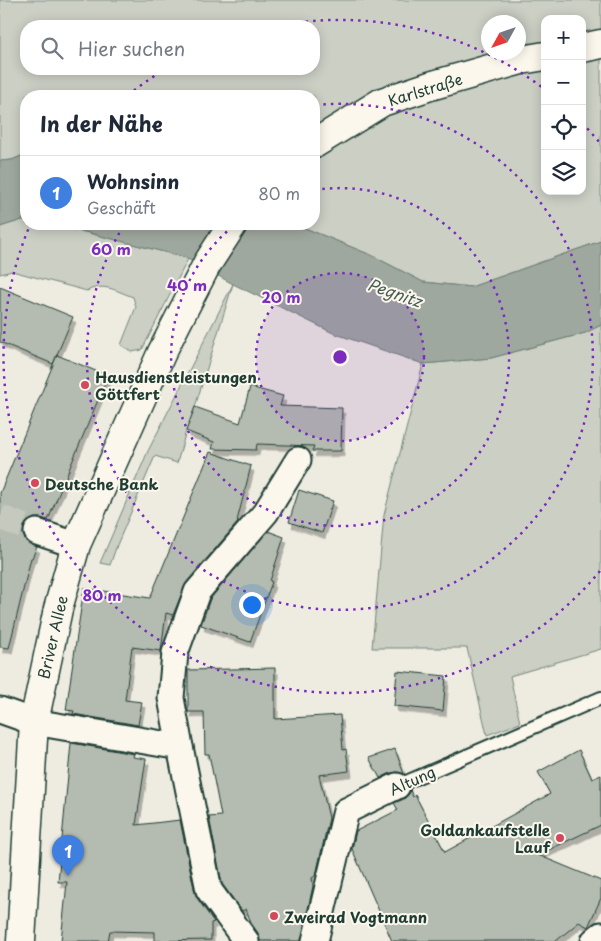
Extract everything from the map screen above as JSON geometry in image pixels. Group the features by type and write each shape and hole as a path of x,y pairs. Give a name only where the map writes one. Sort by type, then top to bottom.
{"main road":[{"path":"586,47 601,44"},
{"name":"Karlstraße","path":"320,140 382,102 521,60 541,57"},
{"name":"Briver Allee","path":"21,941 34,722 58,609 76,545 162,352 207,264 229,230"}],"street":[{"path":"246,941 210,890 171,698 175,653 197,592 266,512 298,460"},
{"path":"37,532 76,545"},
{"path":"0,710 34,722 180,747"},
{"name":"Altung","path":"315,941 346,811 397,786"},
{"path":"594,941 601,935"}],"lane":[{"name":"Altung","path":"397,786 601,698"}],"shaded area":[{"path":"0,0 601,0 601,241 471,287 423,282 371,255 310,230 320,230 320,90 20,90 20,157 12,160 0,161"},
{"path":"20,221 20,230 74,230 188,259 142,350 132,352 121,345 136,307 133,297 105,287 93,288 87,291 12,271 0,274 0,227"},
{"path":"233,284 177,463 155,456 110,565 100,563 148,451"},
{"path":"601,325 601,649 510,676 520,723 487,735 467,648 372,648 384,515 423,364 491,358 585,333"}],"water":[{"path":"20,157 20,221 0,227 0,161 12,160"},
{"name":"Pegnitz","path":"74,230 310,230 371,255 423,282 471,287 601,241 601,325 585,333 491,358 423,364 333,333 233,284 184,257"}],"building":[{"path":"0,287 73,317 53,364 0,342"},
{"path":"57,355 108,376 48,520 34,518 27,522 24,527 23,534 26,541 37,547 31,558 9,648 0,647 0,493"},
{"path":"250,387 283,396 280,406 342,408 341,451 312,451 314,446 257,444 256,450 212,449 214,442 186,431 195,407 240,423"},
{"path":"210,452 251,466 237,521 239,521 186,583 173,615 166,613 161,651 132,647 125,700 142,702 138,725 73,714 74,711 66,710 84,588 150,598"},
{"path":"299,490 333,501 322,533 289,522"},
{"path":"268,531 284,537 270,581 272,582 250,642 201,625 210,599"},
{"path":"275,668 275,719 340,715 343,750 346,749 349,771 319,775 329,818 316,875 312,878 313,886 301,941 260,941 246,909 242,911 222,884 209,817 221,816 209,754 205,754 204,712 188,712 188,670"},
{"path":"397,671 446,676 443,711 394,706"},
{"path":"71,743 134,754 133,757 146,759 136,825 180,820 195,893 214,922 211,923 211,940 155,941 155,932 110,931 108,941 61,941 67,882 58,882"},
{"path":"395,749 404,774 391,773 380,778 369,758"},
{"path":"579,750 592,779 601,775 601,825 538,855 601,881 601,898 588,927 579,922 556,941 392,941 352,849 356,831 398,810 394,803 404,799 410,790 413,797 415,795 445,852 550,794 538,772"}],"tunnel":[{"path":"0,517 37,532"}],"place":[{"name":"Hausdienstleistungen Göttfert","path":"85,385"},
{"name":"Deutsche Bank","path":"35,483"},
{"name":"Goldankaufstelle Lauf","path":"560,838"},
{"name":"Wohnsinn","path":"68,876"},
{"name":"Zweirad Vogtmann","path":"274,916"}]}
